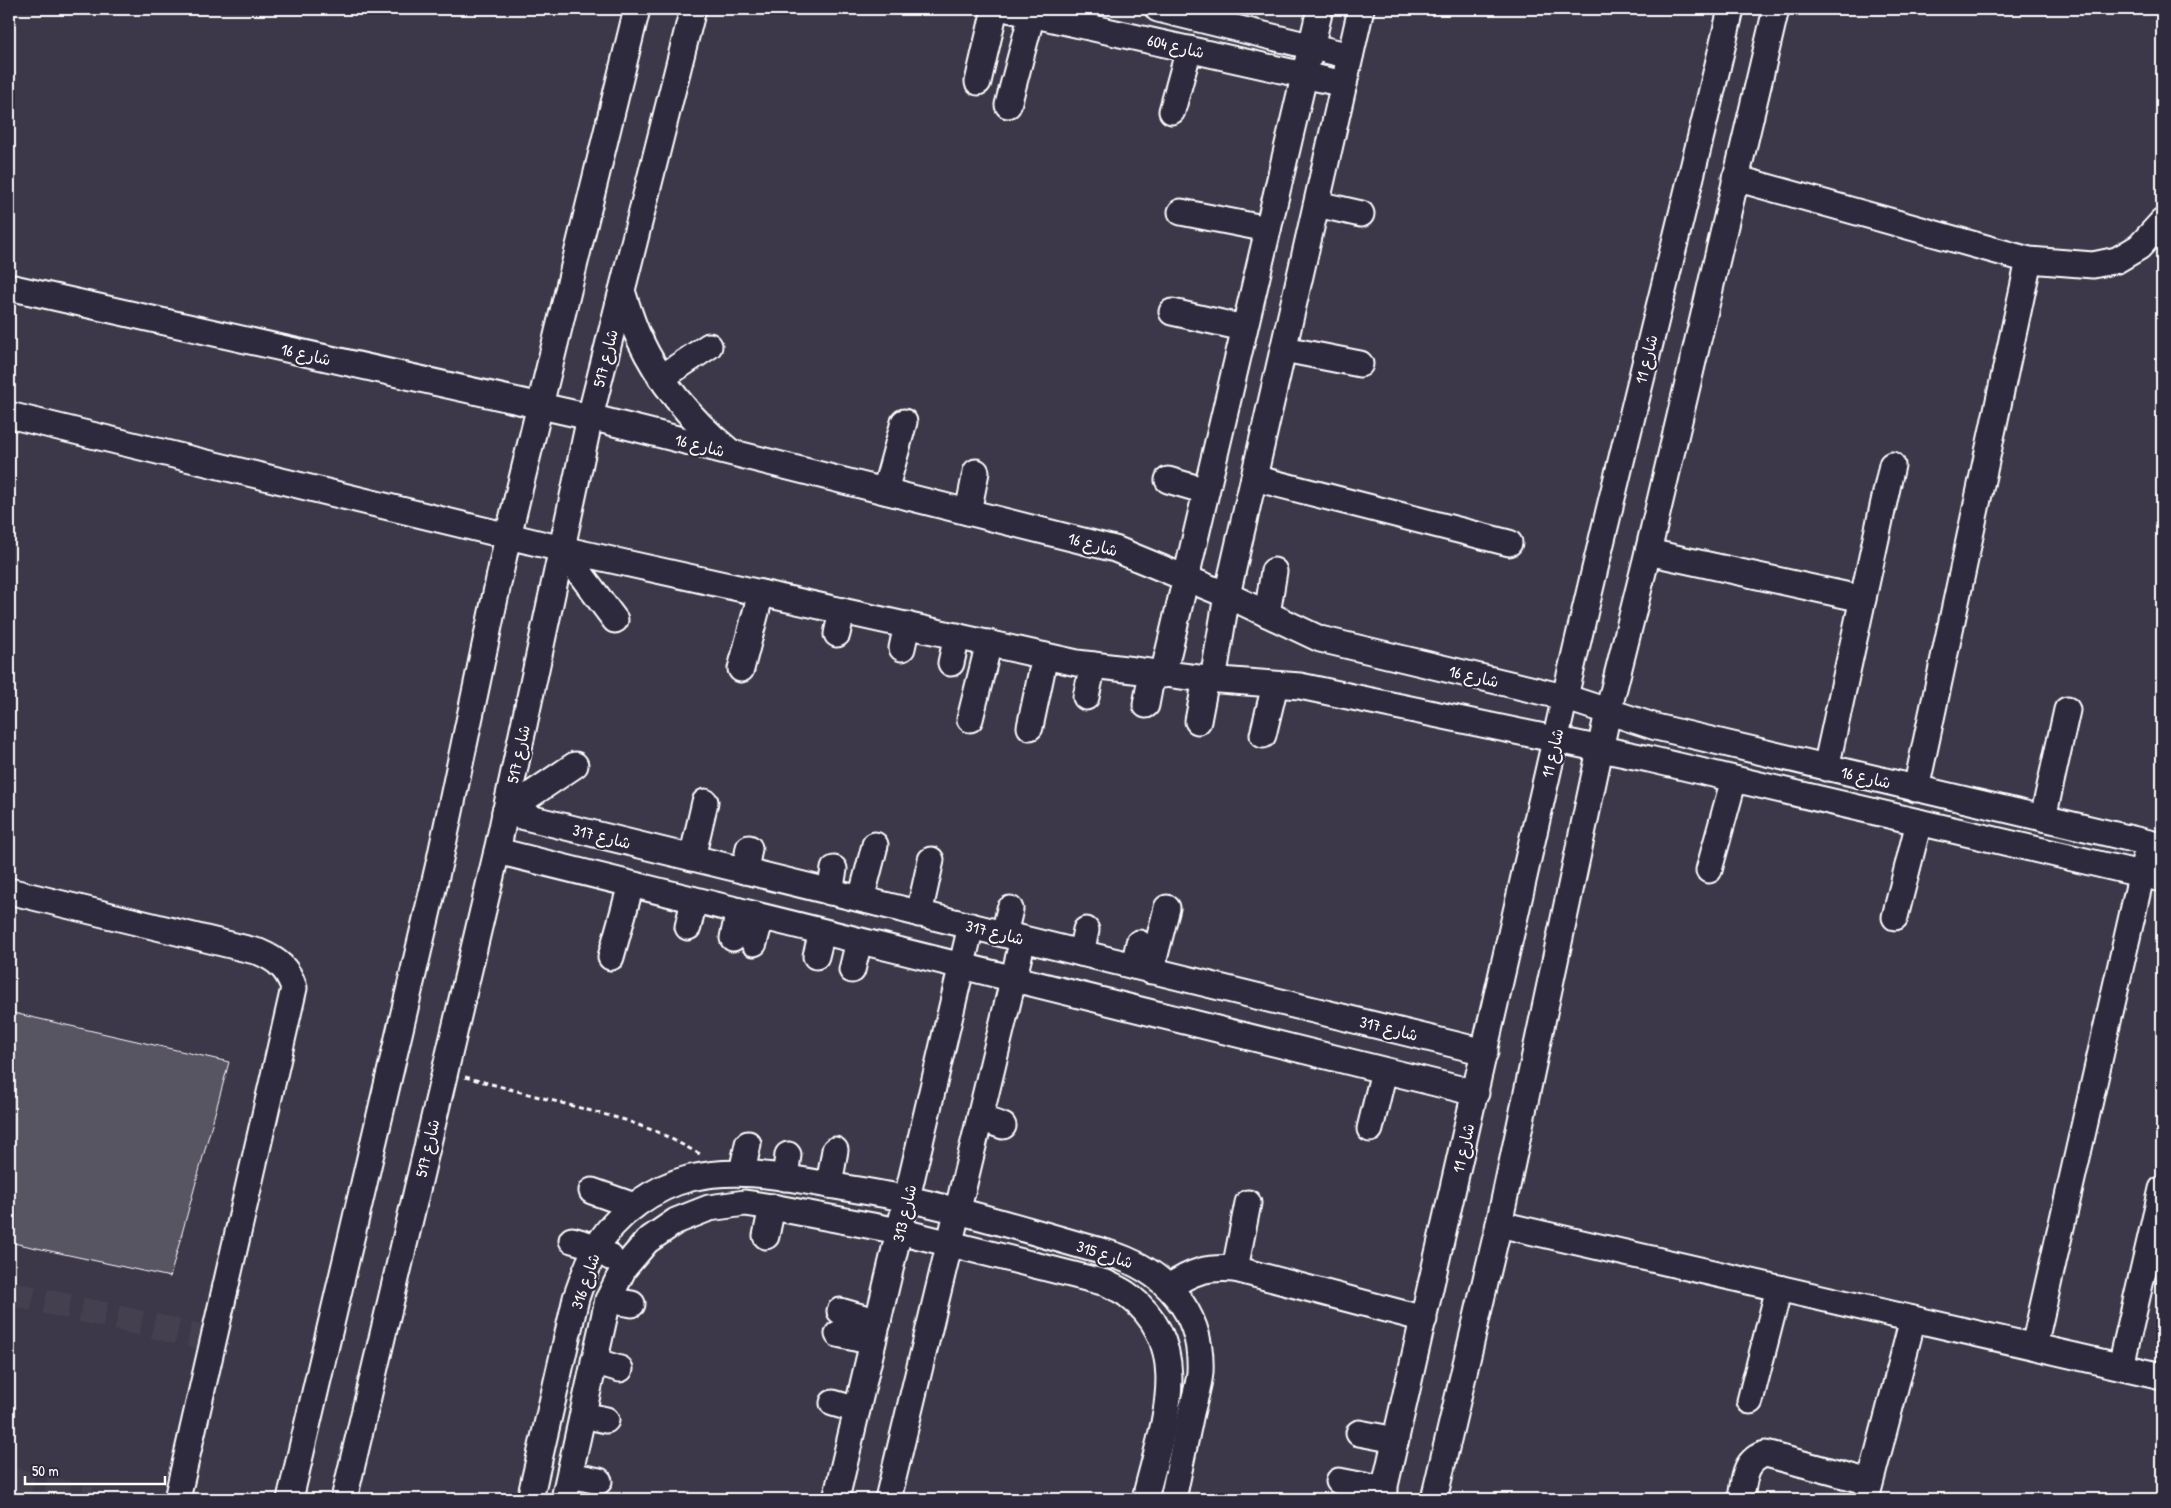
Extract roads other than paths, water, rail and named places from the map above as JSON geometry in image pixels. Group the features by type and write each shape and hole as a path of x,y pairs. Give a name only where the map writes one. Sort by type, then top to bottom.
{"street":[{"path":"290,1499 440,859 508,536 637,9"},
{"name":"شارع 517","path":"344,1499 505,812 590,417 693,9"},
{"path":"978,82 995,9"},
{"name":"شارع 604","path":"1008,9 1344,84"},
{"name":"شارع 604","path":"1158,9 1350,56"},
{"path":"1146,705 1158,674 1186,577 1303,74 1320,9"},
{"path":"1198,721 1210,679 1361,9"},
{"name":"شارع 11","path":"1383,1494 1476,1094 1564,698 1731,9"},
{"path":"1434,1499 1499,1224 1608,712 1648,552 1776,9"},
{"path":"1008,105 1032,14"},
{"path":"1172,111 1189,49"},
{"path":"1735,178 2030,260 2093,265 2117,260 2139,248 2162,222"},
{"path":"1279,179 1361,214"},
{"path":"1181,212 1268,229"},
{"path":"1916,789 2030,260"},
{"name":"شارع 16","path":"9,287 540,408 590,417 1115,549 1228,595 1320,639 1564,698 1656,728 2155,845"},
{"path":"622,291 638,337 661,378 682,406 705,431 732,453"},
{"path":"1172,312 1244,328"},
{"path":"661,378 709,346"},
{"path":"1284,348 1360,364"},
{"name":"شارع 16","path":"9,415 562,549 761,593 792,611 840,623 905,637 957,636 1044,656 1158,674 1300,686 1734,779 2152,877"},
{"path":"885,492 904,422"},
{"path":"1826,768 1892,465"},
{"path":"968,512 976,472"},
{"path":"1254,478 1509,543"},
{"path":"1168,480 1206,491"},
{"path":"562,549 615,620"},
{"path":"1648,552 1863,599"},
{"path":"1267,614 1274,570"},
{"path":"741,668 761,593"},
{"path":"951,663 957,636"},
{"path":"970,719 989,644"},
{"path":"1030,727 1044,656"},
{"path":"1086,697 1093,665"},
{"path":"1263,734 1275,685"},
{"path":"2043,818 2066,710"},
{"path":"505,812 575,765"},
{"path":"1709,870 1734,779"},
{"path":"692,858 705,802"},
{"name":"شارع 317","path":"505,812 692,858 747,860 832,880 861,900 1013,937 1084,942 1141,960 1485,1052"},
{"path":"1895,917 1919,822"},
{"path":"861,900 875,845"},
{"path":"2034,1346 2152,877 2155,845"},
{"path":"496,851 1476,1094"},
{"path":"919,914 931,860"},
{"path":"611,957 630,884"},
{"path":"9,891 259,952 282,965 290,976 294,988 176,1499"},
{"path":"688,927 694,900"},
{"path":"1141,960 1167,908"},
{"path":"888,1499 957,1211 991,1122 1013,979 1013,937 1010,909"},
{"path":"743,941 750,914"},
{"name":"شارع 313","path":"834,1489 857,1410 876,1332 971,926"},
{"path":"816,956 822,932"},
{"path":"852,970 859,941"},
{"path":"1370,1129 1384,1071"},
{"path":"732,1172 748,1144"},
{"path":"829,1185 835,1150"},
{"name":"شارع 316","path":"530,1499 532,1456 570,1296 597,1247 614,1225 634,1206 657,1192 689,1178 787,1166 829,1185 907,1199"},
{"path":"2121,1366 2162,1189"},
{"path":"592,1191 634,1206"},
{"name":"شارع 315","path":"907,1199 957,1211 1131,1260 1151,1272 1169,1287 1184,1306 1194,1327 1199,1350 1200,1374 1173,1499"},
{"name":"شارع 316","path":"564,1499 570,1475 594,1417 594,1361 620,1302 624,1268 647,1241 676,1220 709,1208 745,1203 900,1231"},
{"path":"1235,1269 1248,1203"},
{"path":"766,1236 772,1207"},
{"path":"1499,1224 2162,1376"},
{"name":"شارع 315","path":"900,1231 1106,1282 1128,1295 1148,1313 1161,1335 1169,1360 1170,1386 1145,1499"},
{"path":"572,1240 597,1247 624,1268"},
{"path":"1169,1287 1189,1274 1212,1268 1235,1269 1424,1319"},
{"path":"1750,1401 1779,1288"},
{"path":"1741,1499 1748,1465 1759,1455 1766,1454 1868,1491 1913,1319"},
{"path":"839,1322 876,1332"},
{"path":"594,1361 620,1369"},
{"path":"833,1403 857,1410"},
{"path":"1161,1433 1186,1438"},
{"path":"1359,1433 1396,1440"},
{"path":"570,1475 599,1481"},
{"path":"1340,1481 1383,1494"}],"tunnel":[{"path":"9,1293 215,1340"},
{"path":"9,1479 91,1499"}]}
